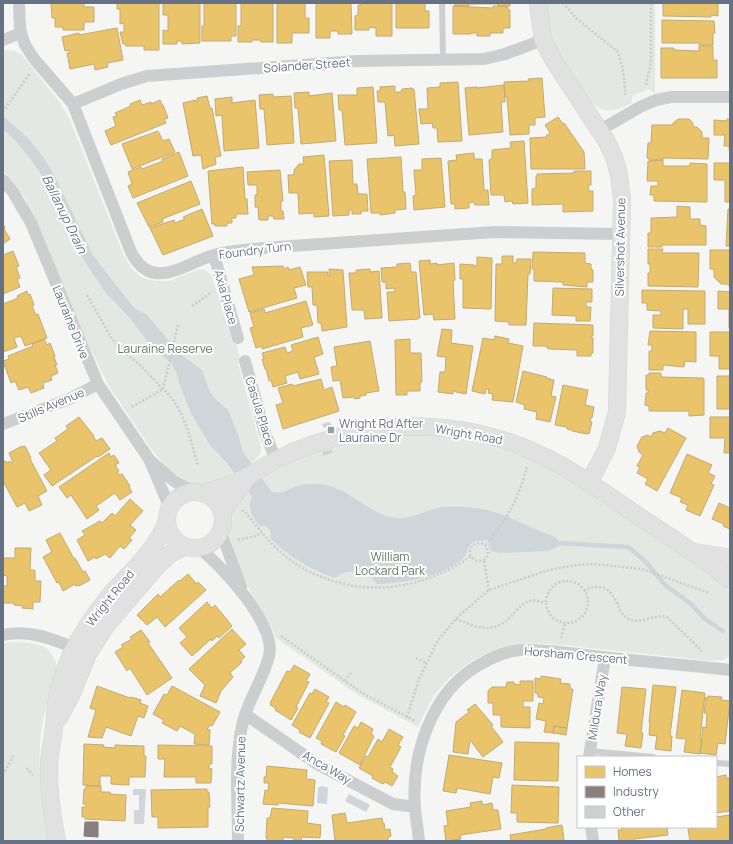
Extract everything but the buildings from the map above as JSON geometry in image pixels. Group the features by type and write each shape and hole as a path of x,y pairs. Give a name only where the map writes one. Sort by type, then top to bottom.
{"street":[{"name":"Foundry Turn","path":"20,3 21,33 25,45 35,60 73,104 129,247 139,264 152,273 164,274 176,271 214,255 232,251 263,248 494,232 621,234"},
{"name":"Silvershot Avenue","path":"538,3 543,40 554,61 600,130 614,157 619,175 622,200 617,412 607,448 589,483"},
{"path":"3,40 21,33"},
{"name":"Solander Street","path":"73,104 121,84 147,76 358,61 484,59 505,54 543,40"},
{"path":"600,130 640,107 656,100 671,97 730,97"},
{"name":"Lauraine Drive","path":"3,180 13,192 31,222 98,384 148,459 168,515"},
{"name":"Axia Place","path":"214,255 238,338"},
{"name":"Casula Place","path":"245,361 265,433 271,463"},
{"name":"Stills Avenue","path":"3,424 69,399 98,384"},
{"name":"Wright Road","path":"199,493 242,481 271,463 313,444 354,432 392,427 432,427 491,436 512,442 558,464 693,552 730,580"},
{"name":"Lauraine Drive","path":"148,459 174,481 199,493"},
{"name":"Wright Road","path":"222,512 242,481"},
{"path":"186,493 199,493 215,500 222,512 227,538 192,547 174,539 168,528 168,515 174,502 179,497 186,493"},
{"name":"Wright Road","path":"81,651 92,618 111,594 149,552 162,534 168,515"},
{"name":"Schwartz Avenue","path":"227,538 244,595"},
{"name":"Wright Road","path":"57,841 52,812 49,761 60,683 81,651 106,626 149,575 170,554 192,547"},
{"name":"Schwartz Avenue","path":"192,547 219,565 244,595 266,628 270,643 269,657 241,727 238,756 238,841"},
{"name":"Wright Road","path":"693,552 730,558"},
{"path":"3,635 17,633 38,635 81,651"},
{"name":"Horsham Crescent","path":"419,841 415,807 416,773 427,726 444,696 468,672 486,662 501,655 521,650 558,652 730,670"},
{"name":"Mildura Way","path":"590,754 605,657"},
{"name":"Anca Way","path":"245,714 317,764 393,804 415,807"},
{"path":"591,828 592,841"}],"lane":[{"path":"442,3 443,60"},
{"path":"590,754 632,756"},
{"path":"717,763 730,764"}],"path":[{"path":"563,3 578,20 612,46 620,56 625,95"},
{"path":"646,85 651,62 651,3"},
{"path":"4,111 24,80"},
{"path":"87,295 111,337 120,349 139,364 170,395 186,425 198,465"},
{"path":"192,306 199,300"},
{"path":"127,410 163,389 178,325"},
{"path":"485,545 504,522 512,509 519,495 528,464"},
{"path":"240,508 247,514 275,547 296,564 330,580 354,586 383,588 406,585 428,579 453,568 471,556"},
{"path":"227,538 256,536 262,532"},
{"path":"484,561 475,561 471,556 471,549 474,545 479,543 485,545 488,549 488,556 484,561 489,590"},
{"path":"407,717 418,679 442,635 470,606 489,590 564,566 593,564 613,565 650,572 709,593"},
{"path":"563,582 575,583 584,591 588,602 584,614 575,622 565,623 557,621 548,614 545,602 549,591 558,583 563,582"},
{"path":"584,591 589,588 598,587 610,592 624,616 634,621 660,616 667,617 702,651"},
{"path":"456,620 483,628 494,627 509,620 527,601 537,599 545,602"},
{"path":"560,646 565,623"},
{"path":"281,636 362,693 419,722"},
{"path":"416,658 426,663"},
{"path":"345,681 351,673"},
{"path":"3,775 13,756"},
{"path":"27,768 33,775"}],"green space":[{"path":"546,3 655,3 655,93 649,89 632,96 632,103 615,110 605,110 594,105 588,100 559,54 551,33"},
{"name":"Lauraine Reserve","path":"3,50 14,51 22,55 58,100 70,120 124,256 133,270 141,277 155,281 169,281 200,269 207,271 212,276 232,340 235,340 241,362 238,363 261,447 260,454 252,463 205,486 193,485 174,473 162,462 152,450 109,386 80,328 25,198 3,170"},
{"name":"William Lockard Park","path":"402,435 443,436 477,442 527,458 565,476 702,568 730,592 730,656 722,660 709,661 548,644 519,644 493,651 468,664 457,672 438,691 430,702 418,727 358,695 276,638 270,624 242,574 228,532 227,521 232,510 249,490 263,479 296,460 332,447 375,437"},
{"path":"3,643 32,643 43,647 52,654 55,660 57,672 56,678 46,707 40,741 41,791 48,841 3,841"}],"water":[{"name":"Ballanup Drain","path":"3,116 27,137 44,158 53,173 93,255 112,280 135,309 146,314 180,354 202,370 209,390 214,398 228,410 238,434 243,452 272,492 283,492 304,484 327,485 349,495 379,513 396,518 414,516 443,507 458,506 481,509 503,515 554,537 558,540 558,547 548,551 499,553 492,551 488,545 490,542 487,539 484,541 476,541 472,543 462,559 452,566 435,574 397,583 377,584 373,579 363,573 352,571 346,572 335,578 317,571 292,557 270,538 270,530 265,526 260,526 255,519 250,509 252,497 227,463 209,444 191,413 172,364 151,346 129,317 105,292 76,248 60,209 38,169 16,141 3,129"},
{"path":"321,786 328,788 327,804 317,803 318,788"},
{"path":"133,789 146,789 144,824 134,824 134,810 139,810 139,795 133,795"},
{"path":"349,794 370,805 366,812 345,801"}],"waterway":[{"path":"558,543 628,547 645,561 665,585 690,603 705,619 723,631"}],"place":[{"name":"Wright Rd After Lauraine Dr","path":"331,430"}]}
